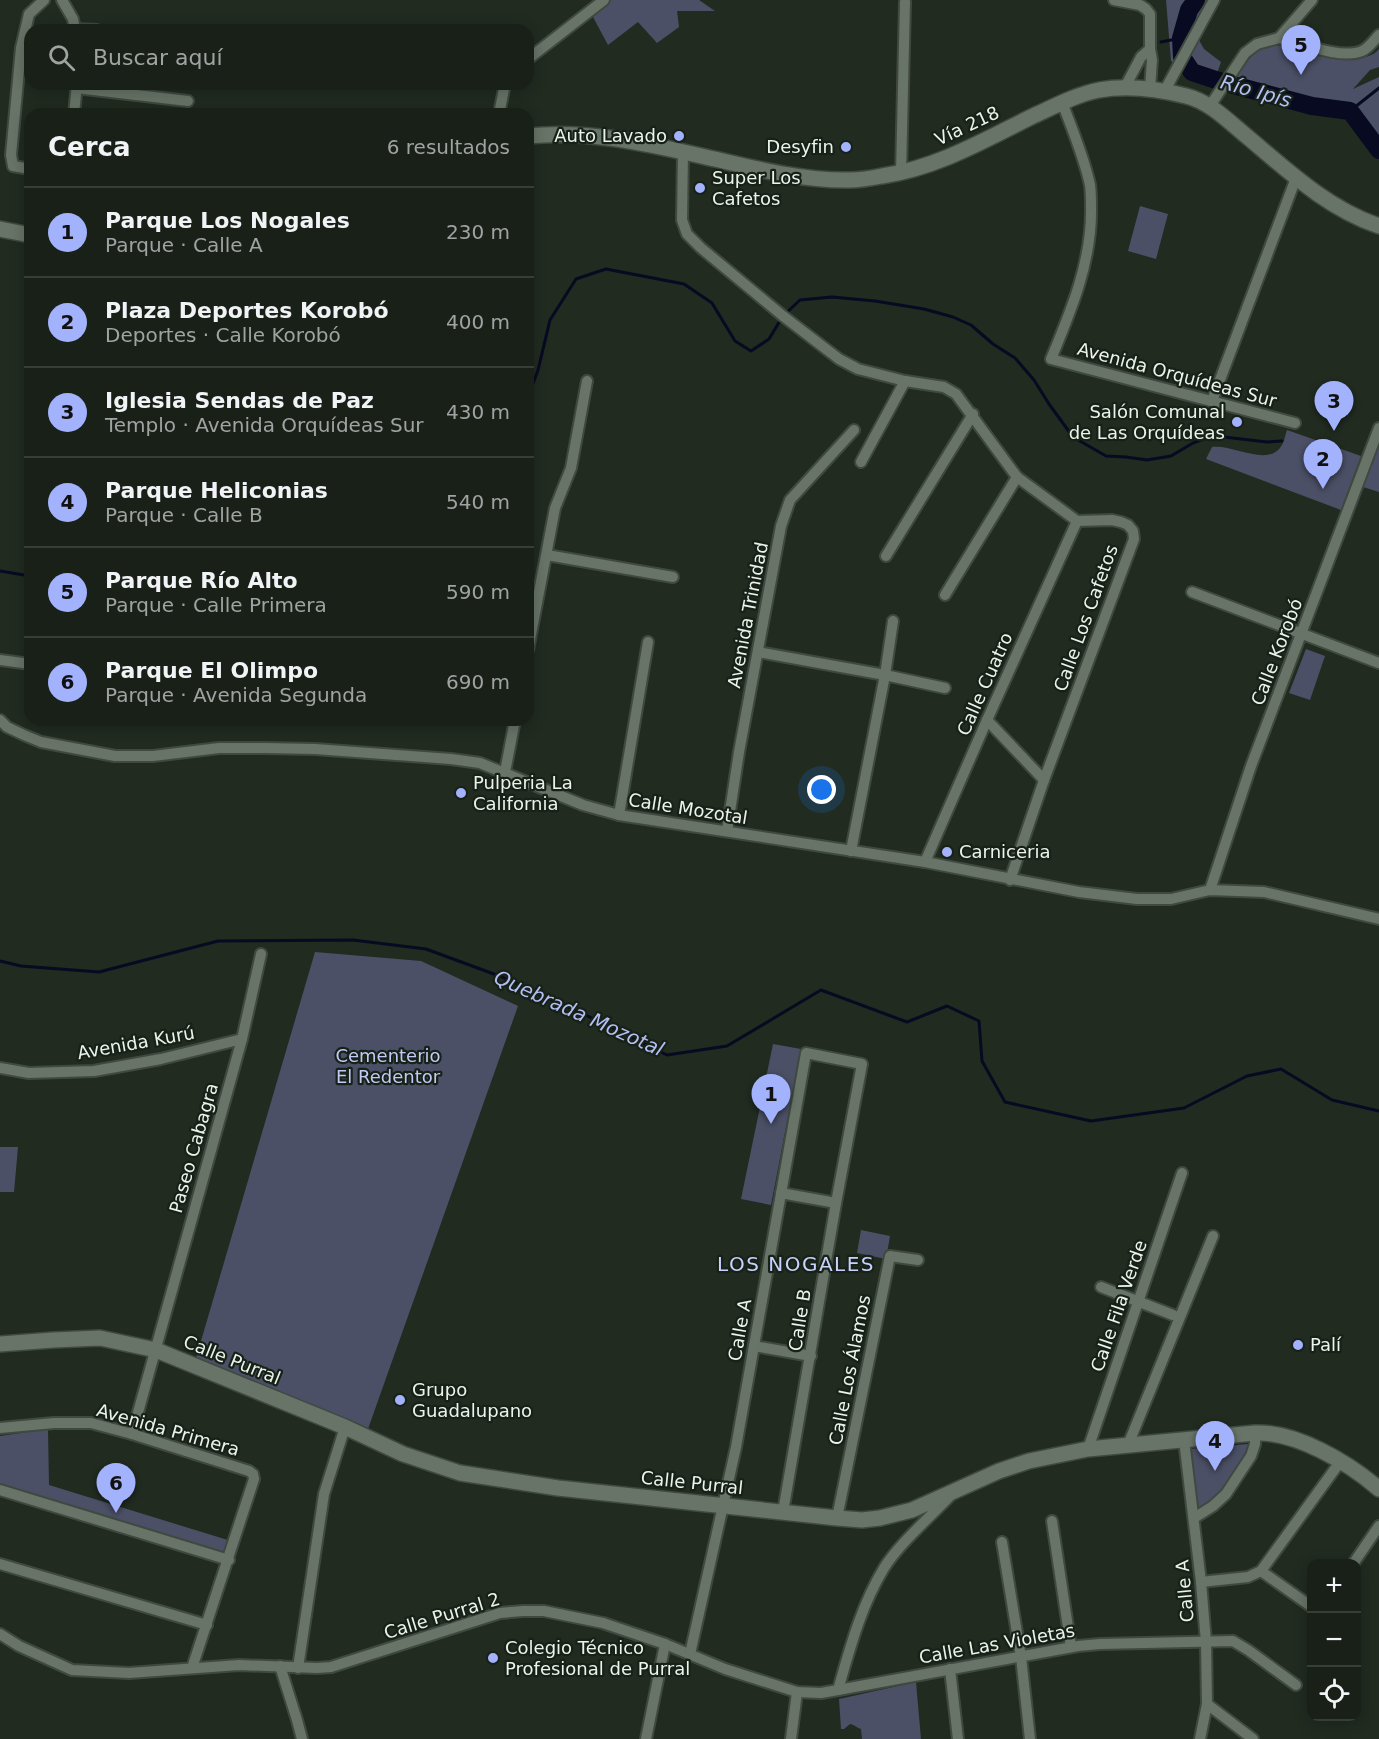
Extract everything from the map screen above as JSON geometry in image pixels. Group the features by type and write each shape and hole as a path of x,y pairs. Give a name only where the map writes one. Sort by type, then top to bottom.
{"street":[{"path":"27,24 29,14 44,0"},
{"path":"62,0 74,24"},
{"path":"534,54 604,0"},
{"path":"1114,0 1140,5 1150,14 1150,49 1157,91"},
{"path":"1157,91 1178,69 1214,0"},
{"path":"1210,106 1245,53 1257,45 1279,38 1312,0"},
{"path":"901,173 905,2"},
{"path":"24,35 11,155 13,165 24,168"},
{"path":"1279,38 1338,53 1355,53 1364,50 1379,35"},
{"path":"1125,87 1141,57 1150,49"},
{"name":"Vía 218","path":"534,135 554,133 621,139 774,172 852,180 901,173 927,166 974,146 1062,102 1098,91 1125,87 1188,96 1210,106 1317,194 1346,211 1379,226"},
{"path":"74,108 76,90"},
{"path":"106,90 188,101"},
{"path":"500,108 504,90"},
{"name":"Avenida Orquídeas Sur","path":"1062,102 1090,187 1091,218 1089,246 1078,289 1051,359 1295,423"},
{"path":"683,152 682,220 687,234 701,248 839,359 858,369 905,381 944,387 957,394 1017,477 1077,521"},
{"path":"1212,401 1296,178"},
{"path":"0,230 24,234"},
{"path":"534,620 555,508 571,468 587,381"},
{"path":"861,462 905,381"},
{"path":"886,556 973,414"},
{"name":"Avenida Trinidad","path":"727,831 739,752 781,526 790,500 854,430"},
{"name":"Calle Korobó","path":"1210,890 1251,766 1378,433"},
{"path":"945,595 1017,477"},
{"name":"Calle Cuatro","path":"925,862 1077,521"},
{"name":"Calle Los Cafetos","path":"1010,879 1044,780 1134,538 1133,531 1121,522 1077,521"},
{"path":"547,555 673,577"},
{"path":"1192,592 1379,663"},
{"path":"851,851 885,675 892,621"},
{"path":"619,815 648,642"},
{"path":"758,652 945,688"},
{"path":"0,660 24,663"},
{"name":"Calle Mozotal","path":"0,720 7,726 41,742 115,756 153,756 219,748 315,749 480,763 582,805 619,815 925,862 1080,892 1137,899 1171,899 1210,890 1264,892 1379,919"},
{"path":"987,720 1044,780"},
{"path":"505,772 513,726"},
{"name":"Paseo Cabagra","path":"132,1434 242,1039 261,954"},
{"name":"Avenida Kurú","path":"0,1068 29,1073 94,1071 161,1059 242,1039"},
{"name":"Calle B","path":"783,1512 862,1064 806,1053"},
{"name":"Calle A","path":"690,1654 736,1447 806,1053"},
{"name":"Calle Fila Verde","path":"1088,1449 1182,1173"},
{"path":"781,1193 836,1203"},
{"path":"1128,1445 1213,1236"},
{"name":"Calle Los Álamos","path":"837,1518 890,1256 918,1260"},
{"path":"1101,1287 1173,1315"},
{"name":"Calle Purral","path":"0,1344 100,1338 156,1350 345,1427 403,1454 460,1473 558,1488 837,1518 862,1520 912,1510 999,1471 1029,1461 1088,1449 1255,1433 1281,1435 1310,1445 1364,1475 1379,1489"},
{"path":"754,1346 811,1356"},
{"name":"Avenida Primera","path":"0,1428 54,1423 91,1423 249,1471 253,1474 254,1479 229,1560"},
{"path":"298,1668 324,1494 345,1427"},
{"path":"1194,1518 1226,1494 1251,1456 1255,1444 1255,1433"},
{"name":"Calle A","path":"1184,1440 1206,1642 1207,1704 1200,1739"},
{"path":"1201,1582 1248,1577 1262,1571 1340,1462"},
{"path":"0,1491 229,1560 192,1668"},
{"path":"838,1690 864,1606 885,1567 909,1538 953,1493"},
{"path":"1052,1521 1071,1647"},
{"path":"1356,1559 1379,1526"},
{"path":"1002,1542 1021,1657 1030,1739"},
{"path":"0,1563 207,1625"},
{"path":"1262,1571 1307,1604"},
{"name":"Calle Purral 2","path":"0,1634 19,1646 72,1671 129,1673 239,1665 331,1667 500,1614 544,1611 603,1623 665,1644 725,1669 797,1692 821,1693 838,1690"},
{"name":"Calle Las Violetas","path":"838,1690 1071,1647 1100,1644 1233,1641 1296,1685"},
{"path":"646,1739 665,1644"},
{"path":"280,1666 302,1739"},
{"path":"950,1669 958,1739"},
{"path":"791,1739 797,1692"},
{"path":"1207,1704 1253,1739"}],"green space":[{"path":"611,0 699,0 715,11 677,11 679,27 657,43 638,22 608,45 593,17"},
{"path":"1166,0 1206,0 1195,33 1204,49 1221,62 1213,85 1171,61"},
{"path":"1285,46 1347,58 1371,55 1379,49 1379,67 1370,70 1353,89 1379,77 1379,147 1372,134 1345,114 1319,112 1257,93 1229,90 1235,81 1233,80 1257,49"},
{"path":"1140,206 1168,214 1156,259 1128,251"},
{"path":"1287,430 1361,456 1341,510 1206,459 1212,447 1229,448 1258,455 1274,453 1280,448"},
{"path":"1379,445 1379,492 1363,487"},
{"path":"1306,649 1325,656 1310,700 1289,693"},
{"name":"Cementerio El Redentor","path":"315,952 421,961 518,1006 368,1429 196,1358"},
{"path":"773,1044 801,1049 771,1205 741,1199"},
{"path":"0,1147 18,1147 14,1192 0,1192"},
{"path":"861,1230 890,1236 886,1259 857,1253"},
{"path":"48,1429 49,1485 231,1541 228,1554 0,1485 0,1436"},
{"path":"1248,1444 1247,1456 1227,1486 1211,1505 1197,1511 1190,1449"},
{"path":"916,1682 921,1739 862,1739 861,1729 853,1725 850,1724 841,1729 839,1699"}],"waterway":[{"name":"Río Ipís","path":"1196,0 1189,10 1181,38 1182,57 1192,72 1312,106 1350,111 1379,150"},
{"path":"1161,42 1181,38"},
{"path":"1350,111 1379,88"},
{"path":"534,381 550,320 576,279 606,269 684,284 712,303 735,341 751,351 769,339 781,319"},
{"path":"785,314 800,300 832,297 924,309 953,317 971,325 993,344 1015,358 1034,380 1073,437 1106,456 1147,460 1171,456 1206,438 1282,441"},
{"path":"0,571 24,575"},
{"name":"Quebrada Mozotal","path":"0,961 21,966 99,972 218,941 353,940 426,949 502,977 667,1055 727,1046 821,990 907,1022 947,1006 979,1021 982,1061 1005,1102 1091,1121 1184,1108 1247,1076 1281,1069 1332,1100 1379,1111"}],"place":[{"name":"Parque Río Alto","path":"1301,75"},
{"name":"Auto Lavado","path":"679,136"},
{"name":"Desyfin","path":"846,147"},
{"name":"Super Los Cafetos","path":"700,188"},
{"name":"Salón Comunal de Las Orquídeas","path":"1237,422"},
{"name":"Iglesia Sendas de Paz","path":"1334,431"},
{"name":"Plaza Deportes Korobó","path":"1323,489"},
{"name":"Pulperia La California","path":"461,793"},
{"name":"Carniceria","path":"947,852"},
{"name":"Parque Los Nogales","path":"771,1124"},
{"name":"Palí","path":"1298,1345"},
{"name":"Grupo Guadalupano","path":"400,1400"},
{"name":"Parque Heliconias","path":"1215,1471"},
{"name":"Parque El Olimpo","path":"116,1513"},
{"name":"Colegio Técnico Profesional de Purral","path":"493,1658"}],"district":[{"name":"LOS NOGALES","path":"796,1264"}]}
